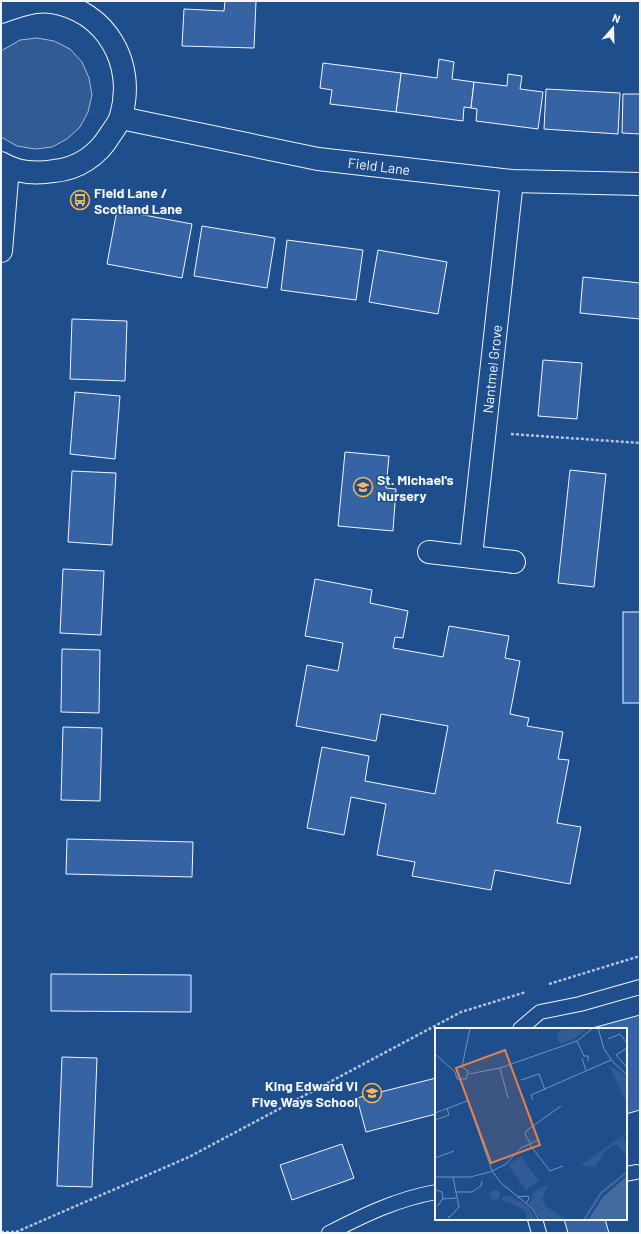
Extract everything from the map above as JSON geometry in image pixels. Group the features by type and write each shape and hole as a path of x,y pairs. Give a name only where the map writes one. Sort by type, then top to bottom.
{"street":[{"path":"1,12 20,4 50,2 74,4 98,24 108,36 120,55 126,85 121,118 103,146 80,164 66,170 36,174 4,165 1,251"},
{"name":"Field Lane","path":"121,118 318,159 512,182 640,184"},
{"name":"Nantmel Grove","path":"471,556 512,182"},
{"path":"429,552 514,562"}],"lane":[{"path":"521,1028 540,1012 580,1004 640,988"},
{"path":"329,1233 364,1215 410,1197 435,1192"},
{"path":"535,1220 539,1233"}],"path":[{"path":"485,432 640,443"},
{"path":"542,986 640,956"},
{"path":"1,1232 16,1232 188,1157 461,1012 527,991"}],"shaded area":[{"path":"37,38 54,41 70,49 82,62 89,78 92,95 88,112 80,127 67,139 52,147 35,149 17,146 1,137 1,51 20,40"}],"building":[{"path":"225,1 256,1 254,48 182,46 184,9 224,11"},
{"path":"439,59 454,62 452,79 474,82 471,108 464,107 463,121 396,112 401,73 437,78"},
{"path":"323,63 401,73 396,112 330,104 332,90 320,88"},
{"path":"508,74 522,76 520,89 543,92 538,129 476,121 477,109 471,108 474,82 507,86"},
{"path":"546,89 620,93 618,134 544,129"},
{"path":"623,94 640,94 640,134 622,133"},
{"path":"117,210 192,224 182,278 107,264"},
{"path":"202,226 275,238 267,288 194,276"},
{"path":"287,240 363,250 356,300 281,290"},
{"path":"378,250 447,262 438,314 369,302"},
{"path":"583,277 640,283 640,319 580,313"},
{"path":"72,319 127,321 125,381 70,379"},
{"path":"543,360 582,363 577,419 538,416"},
{"path":"75,392 120,396 115,459 70,454"},
{"path":"345,452 389,456 386,488 396,489 393,531 338,526"},
{"path":"570,470 606,474 594,587 558,583"},
{"path":"72,471 116,473 112,545 68,542"},
{"path":"63,569 104,571 101,635 60,633"},
{"path":"315,579 372,590 370,603 408,611 403,638 395,637 393,648 443,657 449,626 509,636 505,658 520,661 510,714 529,718 527,726 563,732 558,759 569,760 557,823 581,827 570,884 495,870 491,890 412,876 415,862 377,855 386,804 351,797 344,835 307,828 322,747 369,756 365,781 435,794 448,726 381,714 376,741 296,726 307,665 338,671 343,643 305,636"},
{"path":"623,612 640,612 640,703 623,703"},
{"path":"62,649 100,650 99,713 61,712"},
{"path":"63,727 102,728 100,801 61,800"},
{"path":"67,839 193,842 192,877 66,874"},
{"path":"51,974 191,975 191,1012 51,1011"},
{"path":"640,1015 640,1110 627,1114 627,1028 593,1028"},
{"path":"62,1057 97,1058 92,1187 57,1186"},
{"path":"435,1078 435,1114 366,1132 357,1098"},
{"path":"342,1144 354,1178 292,1200 280,1165"},
{"path":"564,1220 605,1220 609,1233 568,1233"}],"place":[{"name":"Field Lane / Scotland Lane","path":"80,200"},
{"name":"St. Michael's Nursery","path":"363,487"},
{"name":"King Edward VI Five Ways School","path":"372,1093"}]}
